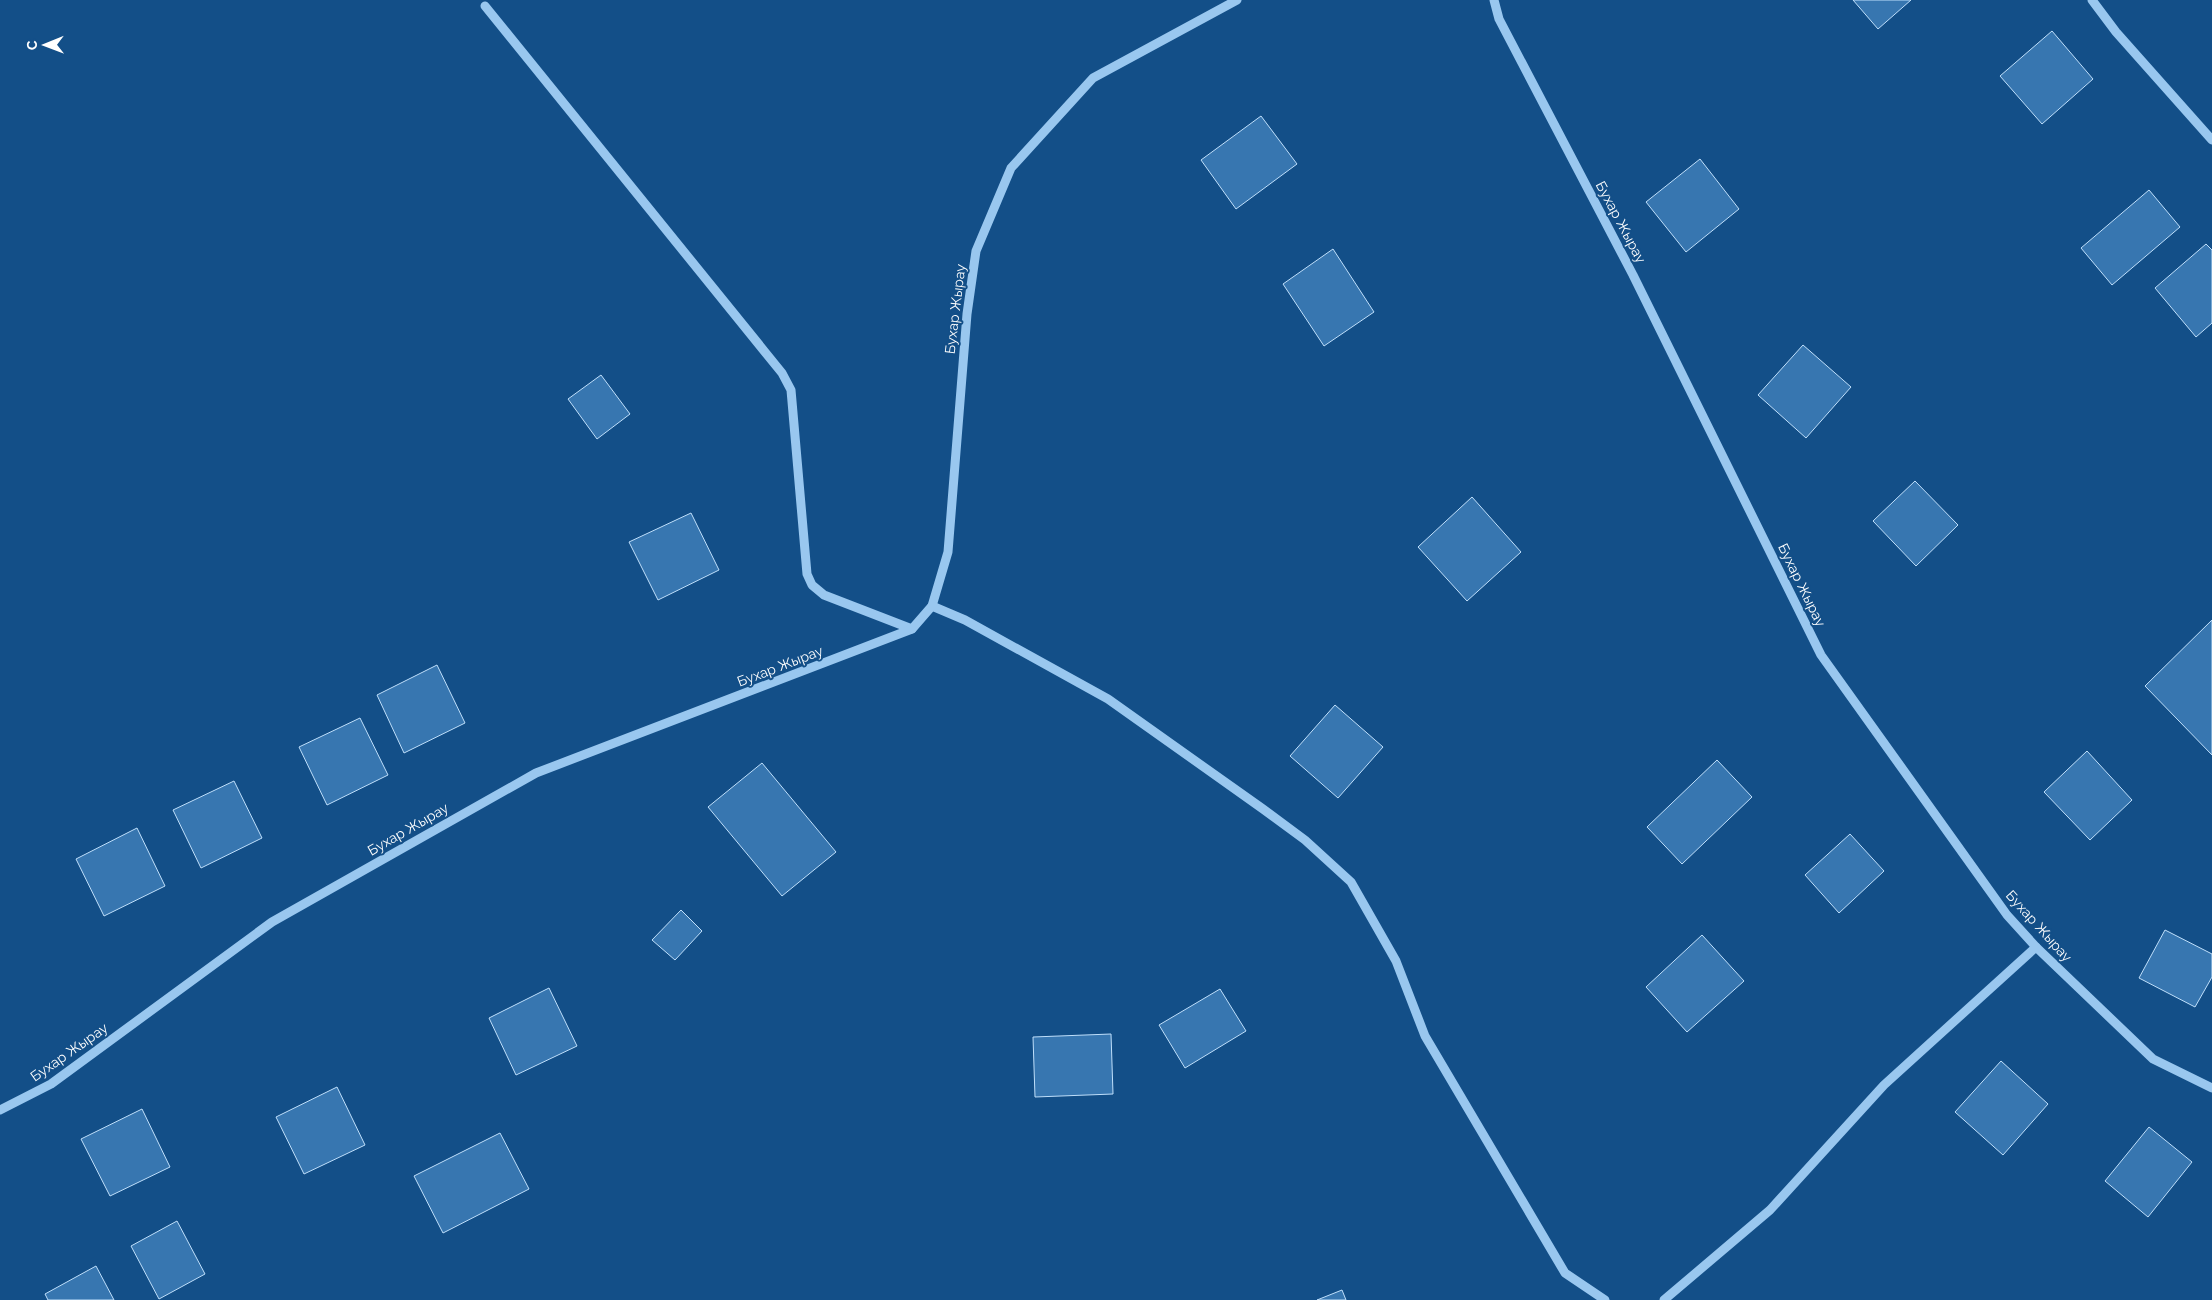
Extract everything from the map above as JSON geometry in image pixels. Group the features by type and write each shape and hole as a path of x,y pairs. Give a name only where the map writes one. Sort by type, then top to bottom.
{"street":[{"name":"Бухар Жырау","path":"0,1110 51,1084 272,922 536,773 912,629 932,606 948,552 967,314 976,251 1010,168 1093,78 1237,0"},
{"name":"Бухар Жырау","path":"1494,0 1499,19 1634,275 1821,655 2007,915 2036,948 2153,1059 2212,1088"},
{"path":"2092,0 2116,32 2212,140"},
{"path":"485,6 782,373 791,390 807,574 812,585 824,595 912,629"},
{"path":"932,606 965,620 1108,699 1305,840 1351,882 1396,961 1426,1036 1565,1273 1605,1300"},
{"path":"1664,1300 1770,1210 1884,1085 2036,948"}],"building":[{"path":"1853,0 1911,0 1878,29"},
{"path":"2052,31 2093,79 2042,124 2000,76"},
{"path":"1261,116 1297,164 1236,209 1201,160"},
{"path":"1700,159 1739,209 1686,252 1646,202"},
{"path":"2149,190 2180,227 2112,285 2081,248"},
{"path":"2206,244 2212,250 2212,323 2196,337 2155,288"},
{"path":"1333,249 1374,312 1324,346 1283,284"},
{"path":"1803,345 1851,387 1806,438 1758,395"},
{"path":"601,375 630,414 597,439 568,399"},
{"path":"1915,481 1958,525 1916,566 1873,521"},
{"path":"1472,497 1521,552 1467,601 1418,547"},
{"path":"691,513 719,570 658,600 629,542"},
{"path":"2212,620 2212,755 2145,686"},
{"path":"437,665 465,723 404,753 377,695"},
{"path":"1335,705 1383,747 1338,798 1290,756"},
{"path":"360,718 388,775 327,805 299,747"},
{"path":"2087,751 2132,800 2090,840 2044,792"},
{"path":"1717,760 1752,797 1682,864 1647,827"},
{"path":"762,763 836,852 782,896 708,807"},
{"path":"234,781 262,838 201,868 173,810"},
{"path":"137,828 165,886 104,916 76,859"},
{"path":"1850,834 1884,871 1839,913 1805,875"},
{"path":"681,910 702,931 675,960 652,940"},
{"path":"2165,930 2212,954 2212,977 2195,1007 2139,978"},
{"path":"1702,935 1744,981 1687,1032 1646,987"},
{"path":"549,988 577,1046 516,1075 489,1018"},
{"path":"1220,989 1246,1031 1185,1068 1159,1025"},
{"path":"1111,1034 1113,1094 1035,1097 1033,1037"},
{"path":"2001,1061 2048,1104 2003,1155 1955,1112"},
{"path":"337,1087 365,1145 304,1174 276,1117"},
{"path":"142,1109 170,1167 110,1196 81,1139"},
{"path":"2149,1127 2192,1162 2148,1217 2105,1181"},
{"path":"500,1133 529,1189 443,1233 414,1176"},
{"path":"177,1221 205,1274 159,1299 131,1246"},
{"path":"96,1266 114,1300 48,1300 45,1294"},
{"path":"1342,1290 1346,1300 1317,1300"}]}
